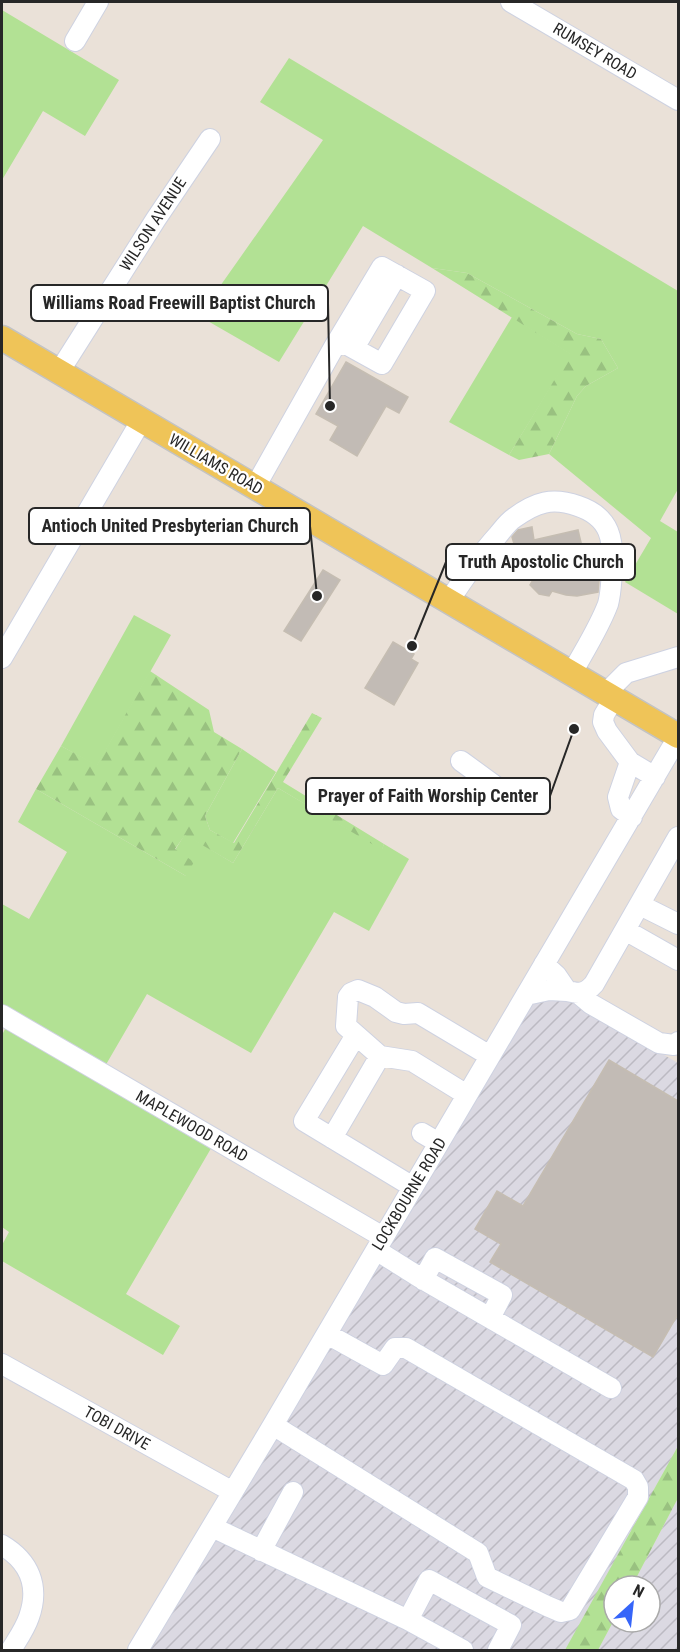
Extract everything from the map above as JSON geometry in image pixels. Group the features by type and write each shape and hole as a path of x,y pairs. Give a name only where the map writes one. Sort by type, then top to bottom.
{"main road":[{"name":"WILLIAMS ROAD","path":"2,338 678,736"}],"street":[{"path":"75,41 98,2"},
{"name":"RUMSEY ROAD","path":"511,2 678,100"},
{"name":"WILSON AVENUE","path":"59,372 156,219 210,139"},
{"path":"334,347 344,343 382,364 425,291 390,271"},
{"path":"255,487 334,347 390,271"},
{"path":"354,348 390,271"},
{"path":"2,658 141,421"},
{"path":"448,601 490,544 512,519 539,503 553,500 588,510 601,518 612,540 611,590 602,618 572,674"},
{"path":"655,777 630,762 607,731 603,722 604,715 610,696 626,673 678,657"},
{"name":"LOCKBOURNE ROAD","path":"138,1650 327,1334 678,736"},
{"path":"461,761 502,791"},
{"path":"630,762 618,797 621,809 632,817"},
{"path":"526,995 549,990 586,992 594,984 678,837"},
{"path":"640,905 678,924"},
{"path":"625,930 678,960"},
{"path":"544,964 573,993 591,1004 659,1042 674,1045 678,1042"},
{"path":"467,1095 412,1061 380,1056 346,1026 348,997 358,990 375,997 396,1012 418,1013 490,1056"},
{"name":"MAPLEWOOD ROAD","path":"2,1015 380,1243 423,1280 611,1388"},
{"path":"356,1035 304,1121 413,1187"},
{"path":"332,1138 380,1056"},
{"path":"422,1133 439,1143"},
{"path":"273,1425 478,1553 487,1577 561,1612 570,1610 638,1497 638,1487 634,1480 406,1348 394,1348 383,1365 327,1334"},
{"name":"TOBI DRIVE","path":"2,1364 233,1492"},
{"path":"261,1551 293,1492"},
{"path":"212,1527 408,1620 463,1650"},
{"path":"2,1545 17,1556 28,1570 34,1591 29,1619 11,1650"},
{"path":"408,1620 429,1580 511,1625 498,1650"}],"shaded area":[{"path":"534,980 678,1063 678,1446 608,1574 602,1574 602,1585 565,1650 137,1650"},
{"path":"678,1498 678,1650 598,1650 607,1634 662,1634 662,1574 638,1574"}],"green space":[{"path":"2,10 119,80 85,136 43,111 2,180"},
{"path":"289,58 678,291 678,489 660,521 678,532 678,614 625,582 651,538 549,454 577,396 586,386 618,368 601,339 577,334 467,273 432,268 363,226 279,362 199,316 323,140 260,102"},
{"path":"432,268 467,273 577,334 601,339 618,368 586,386 577,396 549,454 519,460 509,455 570,354"},
{"path":"512,317 571,354 509,455 449,422"},
{"path":"134,615 171,635 97,766 61,746"},
{"path":"150,671 209,710 214,732 242,749 205,816 210,830 234,843 312,713 322,718 283,782 384,844 382,850 278,788 233,863 185,835 175,849 194,862 186,876 36,789 61,746 97,765"},
{"path":"242,749 276,772 233,843 210,830 205,816"},
{"path":"278,788 382,849 384,844 409,859 369,931 334,912 251,1053 147,994 104,1068 2,1009 2,904 29,919 67,852 18,822 36,789 186,876 175,850 185,834 233,863"},
{"path":"7,1025 213,1145 126,1294 180,1326 163,1355 2,1261 2,1245 9,1232 2,1227 2,1035"},
{"path":"678,1446 678,1498 638,1574 607,1574"},
{"path":"602,1583 602,1634 607,1634 598,1650 565,1650"}],"building":[{"path":"346,362 408,397 399,413 386,406 357,456 330,440 338,426 316,414"},
{"path":"532,527 534,540 578,530 588,572 600,569 598,592 577,596 552,591 549,596 539,594 530,585 533,580 519,561 512,537 518,530"},
{"path":"323,570 340,580 301,641 284,631"},
{"path":"393,642 414,654 411,659 418,663 394,705 365,688"},
{"path":"609,1060 678,1101 678,1314 653,1357 490,1262 501,1244 475,1229 497,1191 523,1206"}],"place":[{"name":"Williams Road Freewill Baptist Church","path":"330,406"},
{"name":"Antioch United Presbyterian Church","path":"317,596"},
{"name":"Truth Apostolic Church","path":"412,646"},
{"name":"Prayer of Faith Worship Center","path":"574,729"}]}
